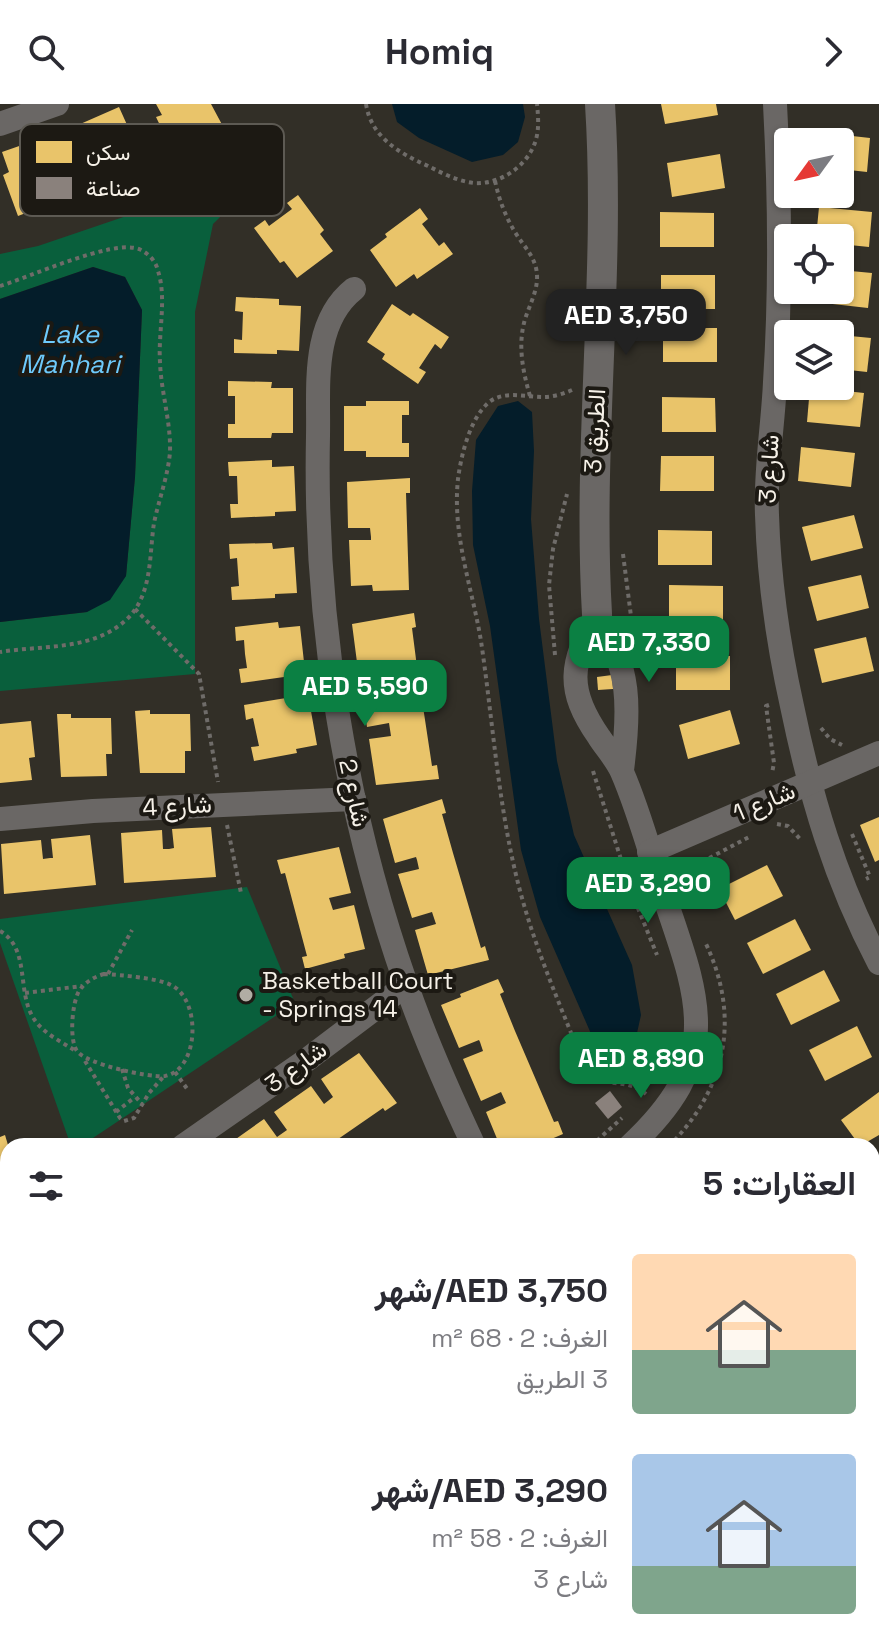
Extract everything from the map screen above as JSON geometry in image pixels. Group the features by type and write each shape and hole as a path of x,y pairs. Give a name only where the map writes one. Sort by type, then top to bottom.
{"street":[{"path":"0,124 57,104"},
{"name":"3 الطريق","path":"600,104 602,261 593,488 597,614 576,659 574,684 579,706 622,770"},
{"name":"شارع 3","path":"775,104 780,277 766,512 769,575 777,639 808,783"},
{"name":"شارع 2","path":"354,289 337,305 323,339 317,463 326,625 354,799 372,876 406,985 434,1060 470,1138"},
{"name":"3 الطريق","path":"597,614 620,657 625,680 622,770"},
{"name":"شارع 1","path":"649,852 879,753"},
{"path":"622,770 692,981 696,1007 696,1033 684,1083 638,1138"},
{"path":"808,783 824,838 879,963"},
{"name":"شارع 4","path":"0,819 224,803 354,799"},
{"name":"شارع 3","path":"194,1138 308,1059 406,985"}],"path":[{"path":"366,104 375,131 387,144 453,178 475,183 495,181 512,172 528,156 537,138 537,104"},
{"path":"495,181 506,217 534,260 537,272 522,340 522,359 530,396"},
{"path":"0,286 116,248 137,249 145,253 157,265 161,283 159,358 170,451 154,524 152,556 142,596 135,609 116,627 84,644 0,652"},
{"path":"573,390 545,397 507,395 495,398 485,406 464,449 458,480 459,536 479,630 507,834 524,906 584,1065 603,1082 631,1085 646,1094"},
{"path":"623,547 633,633"},
{"path":"135,609 199,674 216,782 223,782 241,893"},
{"path":"766,779 771,775 774,763 766,706 790,701"},
{"path":"820,727 830,739 852,747"},
{"path":"769,826 788,826 795,831 806,851"},
{"path":"845,890 870,877 849,828"},
{"path":"675,876 756,833"},
{"path":"108,974 132,930"},
{"path":"0,931 13,942 18,953 32,1016 41,1028 84,1059 120,1118 129,1121 134,1118 164,1076"},
{"path":"677,1138 704,1103 717,1074 724,1044 727,1013 720,981 705,940"},
{"path":"77,1052 72,1034 77,995 98,976 108,974 170,984 187,1001 193,1023 187,1059 175,1072 164,1076 84,1059"},
{"path":"25,993 84,986"},
{"path":"122,1069 128,1088 143,1104"},
{"path":"175,1072 188,1090"},
{"path":"116,1112 135,1097"}],"green space":[{"path":"126,216 221,216 213,224 195,312 195,674 0,691 0,622 87,612 126,576 135,477 142,310 125,277 93,267 0,299 0,254 38,246"},
{"path":"247,887 295,1003 93,1138 68,1138 0,943 0,919"}],"water":[{"path":"392,104 523,104 525,117 518,142 503,155 472,162 419,138 397,122"},
{"name":"Lake Mahhari","path":"93,267 125,277 142,310 135,477 126,576 110,600 87,612 0,622 0,299"},
{"path":"518,401 532,412 531,519 539,619 557,761 574,835 632,965 641,1015 633,1051 621,1059 599,1052 540,917 521,850 490,626 473,545 472,491 476,440 498,406"}],"building: سكن":[{"path":"156,104 211,104 222,124 159,124 156,117 162,115"},
{"path":"661,104 716,104 718,115 665,124"},
{"path":"119,107 127,124 80,124"},
{"path":"854,136 870,138 867,172 854,171"},
{"path":"20,146 18,216 3,175 9,172 2,152"},
{"path":"720,154 725,188 672,197 667,163"},
{"path":"298,195 324,230 320,234 333,251 297,278 284,261 280,263 254,228 265,220 269,226 284,216 292,209 287,203"},
{"path":"420,208 428,219 422,224 439,246 444,242 453,254 417,279 414,274 396,287 370,250 387,237 385,234"},
{"path":"819,208 872,212 869,247 854,245 854,224 817,224"},
{"path":"660,212 714,213 714,247 660,247"},
{"path":"854,271 872,273 868,308 833,304 854,304"},
{"path":"661,275 715,275 715,309 661,309"},
{"path":"236,297 279,299 279,305 301,306 299,351 234,353 234,339 242,340 243,312 235,311"},
{"path":"392,304 410,316 413,313 449,337 441,349 435,344 419,368 426,372 418,384 382,359 385,354 367,342"},
{"path":"663,328 717,328 717,362 663,362"},
{"path":"854,336 871,338 867,372 854,371"},
{"path":"228,381 272,382 271,388 293,388 293,433 272,433 271,438 228,438 228,424 235,424 235,396 228,396"},
{"path":"854,392 864,393 860,427 807,422 809,400 854,400"},
{"path":"662,397 715,398 716,432 662,432"},
{"path":"366,401 409,401 409,415 402,415 402,443 409,443 409,457 366,457 366,451 344,451 344,406 366,406"},
{"path":"801,447 855,453 851,487 798,481"},
{"path":"661,456 714,456 714,491 660,491"},
{"path":"272,460 272,467 294,466 296,511 275,512 275,516 231,518 230,504 238,504 237,476 229,476 228,462"},
{"path":"410,478 410,493 406,493 409,590 373,591 372,585 351,586 349,540 371,540 371,537 370,528 348,528 347,482"},
{"path":"854,515 863,548 811,561 802,527"},
{"path":"658,530 712,531 712,565 658,565"},
{"path":"272,543 273,549 294,547 297,593 275,594 275,598 232,600 231,587 239,586 237,558 230,559 229,544"},
{"path":"861,575 869,608 817,621 808,587"},
{"path":"669,585 723,586 723,620 669,620"},
{"path":"414,613 416,627 412,628 417,667 432,766 437,765 439,779 376,785 369,739 391,736 389,723 367,727 360,682 382,679 381,670 380,667 358,670 352,624"},
{"path":"278,622 279,628 300,626 305,671 241,683 239,669 247,668 244,640 236,641 235,627"},
{"path":"866,637 874,671 822,683 814,649"},
{"path":"676,656 730,656 730,690 676,690"},
{"path":"612,675 613,689 598,690 597,677"},
{"path":"286,698 287,704 309,700 317,745 296,749 297,753 254,761 251,747 259,746 253,718 246,720 244,705"},
{"path":"150,710 150,714 190,714 191,751 185,751 185,773 140,773 135,711"},
{"path":"730,710 740,744 688,759 679,725"},
{"path":"57,714 71,714 71,718 111,718 112,754 106,754 107,776 61,777"},
{"path":"31,721 35,757 29,758 32,780 0,783 0,724"},
{"path":"442,799 446,813 442,814 453,853 481,948 485,946 489,960 428,975 415,930 436,924 432,912 412,918 398,874 419,869 417,860 416,857 395,863 383,819"},
{"path":"879,817 879,860 875,862 860,825"},
{"path":"211,827 216,877 124,883 121,833 162,830 163,849 169,849 174,848 172,829"},
{"path":"90,835 96,885 4,894 1,844 41,840 43,859 53,858 51,839"},
{"path":"339,847 351,893 329,898 333,910 354,905 365,949 305,969 302,957 307,956 285,873 281,874 277,860"},
{"path":"767,865 783,896 735,920 719,889"},
{"path":"795,919 811,950 763,974 747,943"},
{"path":"824,970 840,1001 791,1025 776,994"},
{"path":"498,979 504,992 500,994 515,1031 554,1122 558,1121 563,1134 554,1138 497,1138 486,1112 506,1103 501,1092 481,1101 463,1059 483,1051 480,1042 459,1048 441,1005 461,997 460,994"},
{"path":"857,1026 872,1057 825,1081 809,1050"},
{"path":"359,1053 397,1103 385,1111 383,1108 340,1138 237,1138 264,1119 277,1137 287,1130 274,1112 311,1086 324,1104 333,1097 321,1079"},
{"path":"879,1092 879,1135 854,1138 841,1120"}],"building: صناعة":[{"path":"610,1091 622,1107 608,1119 595,1103"}],"place":[{"name":"Basketball Court - Springs 14","path":"246,995"}]}
